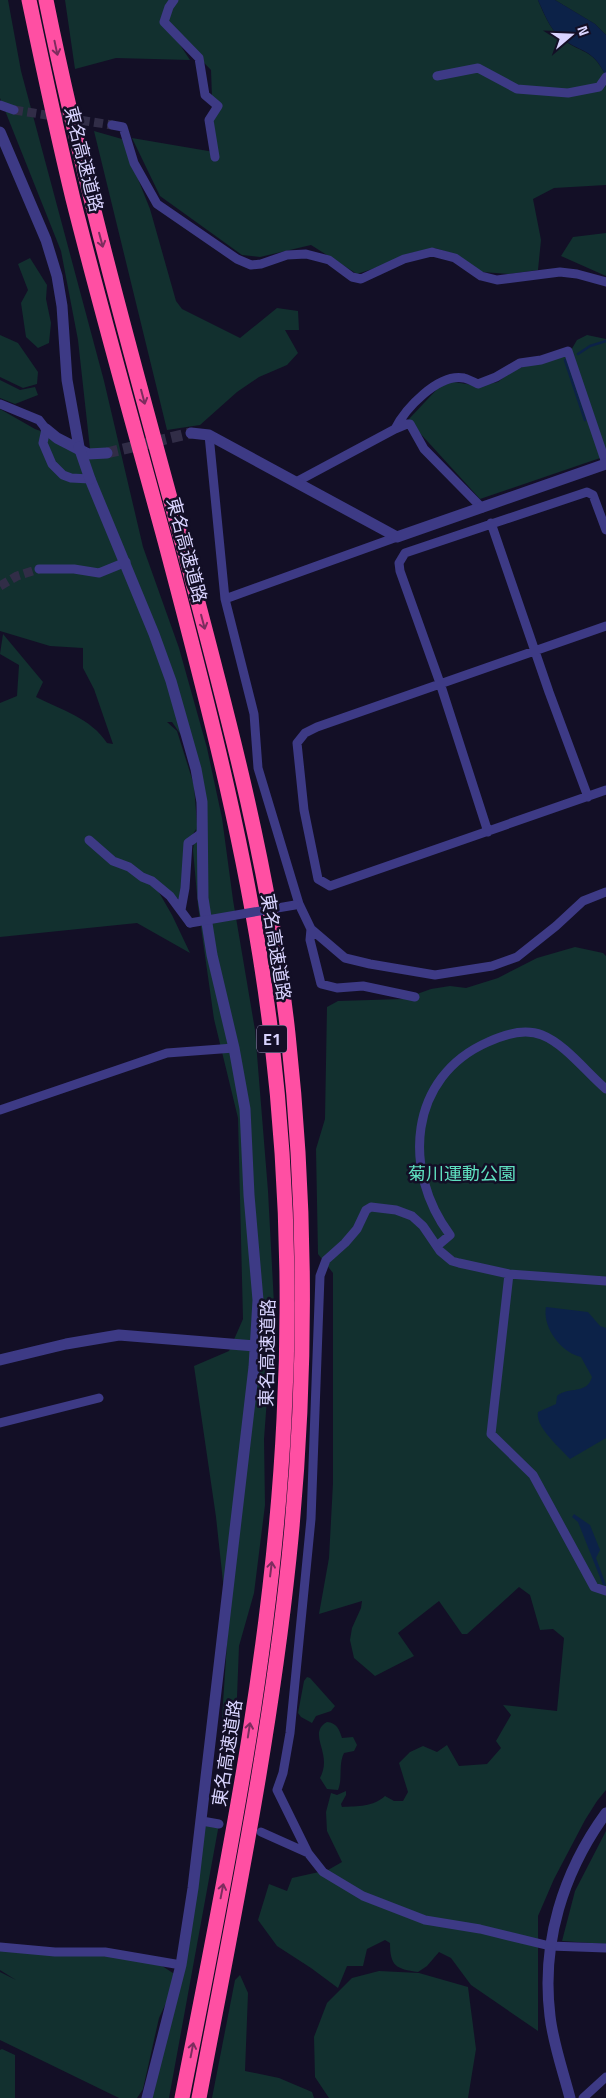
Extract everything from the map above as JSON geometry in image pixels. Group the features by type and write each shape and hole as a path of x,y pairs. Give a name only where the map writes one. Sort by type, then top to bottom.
{"highway":[{"name":"東名高速道路","path":"29,0 73,199 216,739 256,934 271,1032 280,1129 285,1217 287,1313 284,1420 273,1556 258,1680 231,1844 182,2098"},
{"name":"東名高速道路","path":"46,0 63,85 89,196 232,735 272,931 287,1029 296,1129 302,1217 303,1313 300,1421 289,1557 273,1682 248,1836 199,2098"}],"street":[{"path":"174,0 169,7 164,22 199,58 205,95 218,106 210,120 215,157"},
{"path":"437,76 478,68 517,89 568,93 599,88 606,77"},
{"path":"0,105 14,110"},
{"path":"112,125 123,127 134,163 157,204 237,259 251,265 261,264 287,255 306,254 329,260 352,277 361,280 404,259 432,252 455,258 481,276 497,280 560,272 577,274 606,282"},
{"path":"0,132 46,240 57,276 62,306 67,380 79,447 90,479 126,562 171,681 196,769 202,802 203,898 212,955 234,1048 245,1109 249,1195 258,1300 244,1459 218,1669 202,1821 181,1965 147,2098"},
{"path":"225,599 606,464 568,351 541,360 520,362 496,377 478,384 463,378 441,381 402,415 395,430"},
{"path":"0,404 39,420 57,438 88,454 106,453"},
{"path":"296,482 410,424 424,449 482,508"},
{"path":"46,429 43,443 52,464 63,475 71,478 90,479"},
{"path":"191,433 209,435 397,537"},
{"path":"209,435 225,599 254,714 258,768 297,905 311,929 345,958 435,975 492,966 517,957 556,926 583,900 606,892"},
{"path":"488,832 440,683 400,571 400,563 405,553 587,492 593,495 606,530"},
{"path":"491,523 588,797"},
{"path":"39,569 74,568 99,573 126,562"},
{"path":"606,626 317,727 305,733 297,743 304,810 318,879 330,886 606,790"},
{"path":"181,910 185,888 188,843 202,833"},
{"path":"89,840 114,861 129,867 142,877 152,881 170,896 190,923 297,905"},
{"path":"311,929 310,940 322,984 337,988 363,986 402,996 415,997"},
{"path":"437,1246 450,1235 434,1210 421,1172 419,1135 423,1115 430,1096 441,1078 456,1062 469,1052 496,1038 517,1032 530,1032 556,1043 606,1089"},
{"path":"0,1110 167,1053 234,1048"},
{"path":"606,1281 509,1274 452,1261 412,1216 388,1208 371,1207 366,1210 357,1229 326,1260 320,1276 311,1520 290,1733 283,1773 277,1790 308,1853 323,1872 363,1896 425,1920 480,1929 550,1946 606,1948"},
{"path":"509,1274 491,1434 533,1475 594,1587 606,1591"},
{"path":"0,1360 66,1344 119,1335 255,1346"},
{"path":"0,1423 99,1398"},
{"path":"570,2098 550,2016 550,1946 556,1913 570,1877 592,1833 606,1814"},
{"path":"202,1821 219,1824"},
{"path":"261,1832 308,1853"},
{"path":"0,1947 55,1952 105,1952 181,1965"},
{"path":"583,2098 606,2077"}],"green space":[{"path":"0,0 8,0 21,71 104,381 143,547 179,648 207,748 222,818 233,900 255,1030 268,1191 274,1304 264,1439 265,1505 254,1593 239,1646 237,1697 221,1733 228,1628 216,1517 194,1366 229,1351 243,1319 238,1118 214,1019 198,906 193,850 196,829 188,843 183,902 153,882 172,915 190,953 137,923 0,937 0,703 17,696 19,665 0,654 3,634 43,682 36,697 84,721 93,727 107,743 113,744 94,689 83,668 83,648 50,646 0,631 0,409 35,429 90,449 78,340 61,251 0,98","holes":["167,722 172,722 190,748 198,816 197,824 194,785 177,731"]},
{"path":"65,0 538,0 556,34 567,43 590,55 601,66 606,76 606,185 554,188 533,199 541,240 538,270 509,274 482,272 451,253 435,248 411,253 387,264 357,274 311,245 260,257 242,255 160,196 132,138 214,152 211,70 167,25 190,60 116,58 75,69"},
{"path":"555,0 606,0 606,35 595,24"},
{"path":"94,131 122,139 150,209 176,301 182,309 240,338 277,308 298,311 299,330 285,330 298,353 287,365 259,377 237,392 200,425 167,430"},
{"path":"606,233 606,276 561,256 573,237"},
{"path":"30,258 47,285 46,299 51,323 49,343 38,348 26,337 21,303 28,290 18,264"},
{"path":"0,335 18,343 38,372 37,384 23,388 0,377"},
{"path":"587,335 606,339 606,456 480,499 408,420 440,386 454,382 479,386 498,382 513,370 570,352 577,340"},
{"path":"0,380 20,390 35,387 38,395 15,404 0,398"},
{"name":"菊川運動公園","path":"575,947 603,953 606,956 606,1790 585,1820 554,1879 538,1916 538,2031 471,1985 451,1958 439,1952 427,1966 418,1972 410,1971 399,1968 396,1965 391,1957 390,1943 385,1940 367,1949 363,1966 347,1966 338,1988 277,1946 258,1920 269,1884 287,1891 292,1878 328,1870 342,1862 327,1831 326,1812 331,1793 337,1795 346,1791 341,1804 342,1807 370,1804 385,1796 394,1801 403,1801 408,1792 399,1763 410,1752 423,1746 437,1752 447,1745 459,1766 487,1764 501,1748 496,1741 511,1715 503,1705 557,1711 564,1638 553,1629 540,1630 530,1595 519,1587 467,1634 462,1634 439,1601 398,1633 414,1656 375,1676 354,1658 350,1640 352,1628 362,1601 319,1614 329,1558 333,1483 333,1273 318,1254 316,1149 325,1119 327,1007 338,1001 403,999 431,989 450,986 466,988 498,978 537,958"},
{"path":"307,1677 335,1706 331,1711 316,1716 312,1723 301,1717 298,1713 304,1681"},
{"path":"327,1722 337,1727 342,1738 353,1737 357,1745 354,1751 344,1753 341,1762 338,1790 327,1789 320,1778 324,1760 319,1732"},
{"path":"202,1821 219,1824 169,2098 148,2098 173,1988 159,2018 143,2089 137,2098 119,2098 0,2040 0,1972 16,1980 0,1970 0,1946 153,1960 176,1975"},
{"path":"606,1831 606,1944 562,1941 575,1891"},
{"path":"379,1971 419,1973 468,1987 476,2049 468,2098 329,2098 315,2077 314,2037 327,2003 352,1978"},
{"path":"240,1975 248,1993 245,2071 279,2078 312,2092 314,2098 212,2098 235,1980"},
{"path":"2,2049 15,2055 15,2098 0,2098 0,2050"}],"water":[{"path":"538,0 555,0 595,24 606,35 606,76 591,55 556,34"},
{"path":"546,1307 588,1312 600,1326 606,1328 606,1438 570,1459 544,1431 538,1418 538,1412 556,1404 557,1396 562,1393 586,1386 590,1383 592,1377 581,1357 574,1355 561,1345 550,1331 547,1323"},
{"path":"574,1514 590,1525 600,1550 596,1558 606,1585 603,1585 578,1522 572,1517"}],"waterway":[{"path":"578,354 590,346 606,341"},
{"path":"565,360 585,420"}],"tunnel":[{"path":"14,110 112,125"},
{"path":"107,453 191,433"},
{"path":"0,586 17,576 39,569"}]}
